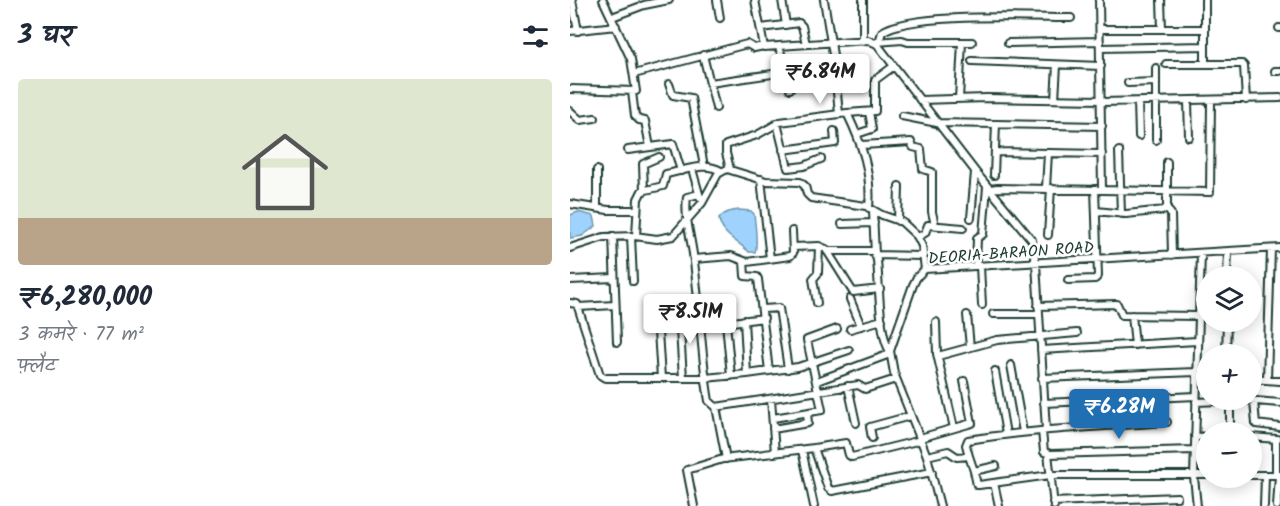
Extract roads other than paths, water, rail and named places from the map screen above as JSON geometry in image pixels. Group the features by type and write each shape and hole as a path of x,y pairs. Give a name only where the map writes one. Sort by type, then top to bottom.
{"street":[{"path":"572,0 578,31"},
{"path":"603,0 631,59 636,88 632,92"},
{"path":"612,17 644,5 669,0"},
{"path":"717,0 720,18"},
{"path":"755,0 764,46"},
{"path":"782,0 786,25"},
{"path":"824,0 839,114"},
{"path":"863,0 863,41"},
{"path":"1068,280 1097,278 1096,211 1102,154 1099,0"},
{"path":"1161,0 1162,29"},
{"path":"1205,0 1206,64"},
{"path":"878,42 882,32 888,27 928,21 985,17 1071,18"},
{"path":"760,28 801,24 806,44"},
{"path":"570,32 616,26"},
{"path":"1100,29 1205,28"},
{"path":"634,74 749,44 754,48 898,40 972,42"},
{"path":"878,42 937,123 1032,240 1036,263 1039,314 1044,452 1195,450"},
{"path":"958,99 962,42"},
{"path":"1008,43 1205,46"},
{"path":"779,46 790,89"},
{"path":"703,55 716,108"},
{"path":"972,61 1101,66"},
{"path":"1055,99 1057,64"},
{"path":"1166,64 1244,65 1246,100"},
{"path":"730,169 726,145 750,138 777,123 869,112 876,109 875,80 894,66"},
{"path":"1156,68 1156,140"},
{"path":"710,83 786,72"},
{"path":"1128,82 1156,82"},
{"path":"669,84 673,95 691,98 704,166"},
{"path":"570,89 632,92"},
{"path":"632,92 636,116 639,120 645,121 650,147"},
{"path":"920,100 1055,99 1138,102 1280,98"},
{"path":"989,188 1208,192 1211,189 1210,100"},
{"path":"1188,101 1189,138"},
{"path":"1138,102 1139,136"},
{"path":"570,111 574,112 580,120 595,118"},
{"path":"857,134 871,131 869,112"},
{"path":"847,113 862,145 870,191 886,345 896,379 927,456 940,506"},
{"path":"902,116 937,123 1102,126"},
{"path":"777,123 787,166 790,168 804,166 820,159"},
{"path":"994,175 996,124"},
{"path":"783,150 835,143 834,131"},
{"path":"862,145 911,142 913,147 921,149 923,169 932,171 932,212 935,225"},
{"path":"628,150 673,144 681,171"},
{"path":"1119,151 1121,214"},
{"path":"995,152 1102,154"},
{"path":"1048,153 1048,235"},
{"path":"644,191 643,164 659,157"},
{"path":"1167,162 1166,208 1171,214 1173,255"},
{"path":"633,281 633,236 639,195 644,191 663,186 666,174 704,166 714,167 721,171"},
{"path":"692,169 702,203"},
{"path":"570,248 612,236 633,236 657,240 668,238 678,232 702,203 718,174 725,169 730,169 761,179 801,182 811,198 871,210 902,222 918,237 922,246 925,269"},
{"path":"597,170 597,208"},
{"path":"971,218 975,171"},
{"path":"761,179 770,259"},
{"path":"898,221 899,186"},
{"path":"982,305 977,238 983,234 989,188"},
{"path":"699,194 687,197 686,221 690,230 694,259 705,378 709,401 716,407 726,459"},
{"path":"570,204 637,210"},
{"path":"1096,211 1121,214 1159,211 1166,208"},
{"path":"842,224 874,223"},
{"path":"918,237 925,233 928,225 963,228"},
{"path":"694,259 731,255 744,261 790,256 793,253 792,231"},
{"path":"612,236 617,342"},
{"path":"817,303 813,279 818,273 819,246"},
{"path":"793,247 823,246 853,292 880,289"},
{"name":"DEORIA-BARAON ROAD","path":"890,353 913,285 925,269 1280,248"},
{"path":"1267,380 1271,249"},
{"path":"827,251 922,256"},
{"path":"1227,252 1227,266"},
{"path":"1200,266 1201,254"},
{"path":"744,261 745,276 758,278 769,371"},
{"path":"570,280 614,278"},
{"path":"850,299 861,326"},
{"path":"570,303 575,303 578,307 601,377 731,376 788,369 849,350"},
{"path":"578,307 615,304"},
{"path":"1038,306 1117,304 1120,315 1196,316"},
{"path":"762,309 779,308 788,369"},
{"path":"679,314 682,378"},
{"path":"993,314 1039,314"},
{"path":"967,315 970,348"},
{"path":"1132,315 1135,345"},
{"path":"657,316 661,378"},
{"path":"700,326 764,318"},
{"path":"744,320 747,374"},
{"path":"850,329 882,320"},
{"path":"936,322 938,356 954,428"},
{"path":"726,323 731,376"},
{"path":"772,418 822,410 807,340 837,329"},
{"path":"1041,350 1197,342 1197,332"},
{"path":"938,356 997,340 1077,333"},
{"path":"817,381 890,353"},
{"path":"1011,365 1023,432"},
{"path":"995,371 1006,434"},
{"path":"1042,378 1196,373"},
{"path":"716,407 848,386 858,385 865,389 896,379"},
{"path":"1262,380 1280,381"},
{"path":"694,506 687,470 726,459 846,443 849,455 852,457 970,424 973,421 964,381"},
{"path":"848,386 856,423"},
{"path":"771,399 775,453"},
{"path":"1044,403 1196,399 1194,475 1197,506"},
{"path":"1262,402 1280,403"},
{"path":"1255,410 1256,424 1280,427"},
{"path":"773,429 808,423 807,413"},
{"path":"872,438 870,427 910,416"},
{"path":"1167,422 1023,432 968,440 966,445 977,485 1050,475 1194,475"},
{"path":"1262,438 1278,439 1277,506"},
{"path":"814,448 828,488 832,491 932,472"},
{"path":"802,450 814,506"},
{"path":"927,456 948,451 957,457 969,456"},
{"path":"1048,453 1053,504 1177,497"},
{"path":"974,471 996,466"},
{"path":"1264,506 1265,475 1278,475"},
{"path":"994,483 999,506"}],"water":[{"path":"739,210 751,211 754,214 755,252 749,252 727,234 721,225 719,219 723,215"},
{"path":"578,212 594,216 596,226 582,236 570,238 570,215"}]}
